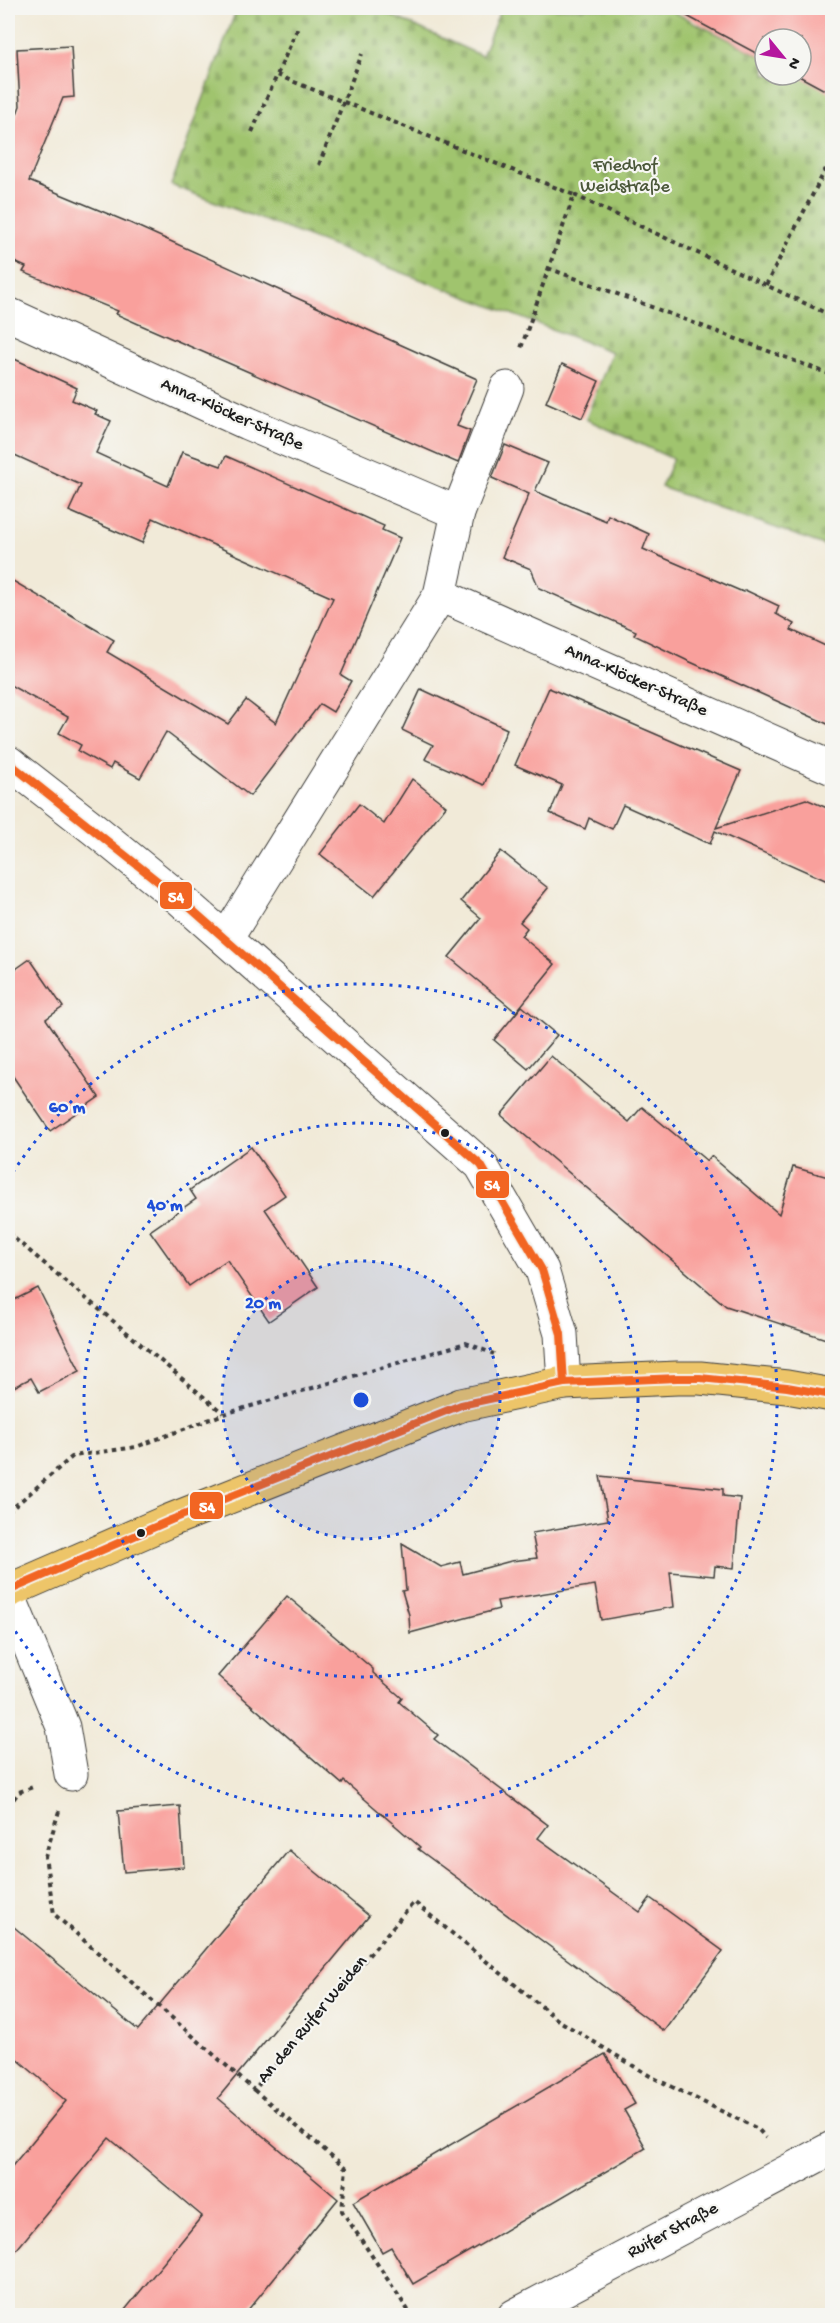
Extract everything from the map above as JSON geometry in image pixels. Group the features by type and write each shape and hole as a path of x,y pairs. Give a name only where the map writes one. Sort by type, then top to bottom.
{"main road":[{"path":"8,1592 171,1520 461,1405 564,1383 700,1378 787,1387 832,1395"}],"street":[{"name":"Anna-Klöcker-Straße","path":"8,314 247,423 458,513"},
{"path":"225,939 440,595 458,513 507,388"},
{"name":"Anna-Klöcker-Straße","path":"440,595 832,768"},
{"path":"8,762 94,828 225,939 481,1165 542,1270 561,1334 564,1383"},
{"path":"8,1592 63,1727 71,1774"},
{"name":"Ruifer Straße","path":"514,2316 794,2166 832,2148"}],"path":[{"path":"252,132 299,25"},
{"path":"319,165 362,54"},
{"path":"277,75 574,195 832,316"},
{"path":"766,285 832,157"},
{"path":"527,328 574,195"},
{"path":"548,268 832,375"},
{"path":"8,1233 224,1414"},
{"path":"8,1512 74,1456 136,1447 224,1414 466,1343 499,1356"},
{"name":"An den Ruifer Weiden","path":"71,1774 45,1857 54,1914 254,2090 414,1902 558,2020 650,2076 758,2129 794,2166"},
{"path":"254,2090 346,2168 342,2211 412,2316"}],"green space":[{"name":"Friedhof Weidstraße","path":"237,8 375,8 482,56 501,8 666,8 753,52 753,87 813,87 813,83 832,93 832,548 661,487 673,459 586,419 612,352 171,185"}],"building":[{"path":"672,8 832,8 832,94 813,84 813,27 753,27 753,52"},
{"path":"71,46 74,97 63,98 29,181 130,223 477,379 457,426 470,431 458,463 116,314 118,311 23,272 26,267 8,259 8,137 20,106 17,49"},
{"path":"8,356 77,388 72,400 97,411 95,414 111,421 96,453 168,486 182,452 221,466 226,456 384,526 382,530 400,538 341,675 351,681 333,712 320,704 250,796 166,732 140,778 113,763 110,769 78,751 81,745 59,733 68,717 8,684 8,578 114,640 107,652 228,724 246,700 276,723 333,598 153,518 142,543 69,511 81,485 8,452"},
{"path":"562,364 599,381 582,418 546,402"},
{"path":"505,445 548,463 535,491 606,521 608,515 649,534 643,549 779,606 776,614 794,624 791,630 832,649 832,726 686,660 634,635 636,631 539,588 531,569 502,557 529,494 492,478"},
{"path":"549,688 741,771 716,828 806,799 832,810 832,883 715,831 710,844 623,805 612,829 589,818 585,829 550,813 562,785 515,765"},
{"path":"421,689 507,729 484,785 425,759 433,745 402,730"},
{"path":"412,779 446,806 374,896 320,854 359,804 384,824"},
{"path":"501,851 548,888 520,922 527,928 521,936 555,964 516,1012 449,957 481,918 461,901"},
{"path":"30,959 63,1007 46,1019 99,1097 50,1131 8,1069 8,963 13,971"},
{"path":"522,1006 557,1035 528,1069 494,1040"},
{"path":"551,1056 629,1122 642,1107 707,1161 711,1156 779,1214 793,1167 832,1178 832,1341 726,1306 501,1115"},
{"path":"251,1147 285,1195 265,1209 318,1287 269,1321 227,1260 189,1286 150,1231 196,1199 190,1190"},
{"path":"38,1288 80,1371 39,1392 31,1378 8,1390 8,1303"},
{"path":"600,1476 723,1489 723,1496 740,1498 734,1568 715,1566 714,1576 670,1572 674,1607 601,1620 595,1585 497,1601 499,1609 410,1633 409,1615 402,1591 406,1590 402,1544 441,1567 460,1562 463,1574 511,1561 537,1558 532,1533 608,1520"},
{"path":"287,1596 373,1669 373,1673 402,1698 399,1702 438,1735 434,1739 548,1825 538,1838 640,1912 650,1898 723,1951 664,2031 418,1849 420,1847 344,1781 342,1784 218,1676"},
{"path":"180,1806 184,1867 124,1872 118,1811"},
{"path":"289,1850 369,1916 218,2098 338,2199 243,2316 120,2316 202,2216 109,2138 8,2260 8,2171 66,2101 8,2051 8,1922 138,2030"},
{"path":"605,2054 635,2104 624,2110 646,2148 413,2284 391,2247 382,2252 353,2202"}],"transit line":[{"name":"54","path":"8,762 180,899 481,1165 542,1270 561,1334 564,1383"},
{"name":"54","path":"8,1591 171,1520 461,1405 564,1383 677,1378 700,1378 787,1387 832,1395"}]}
